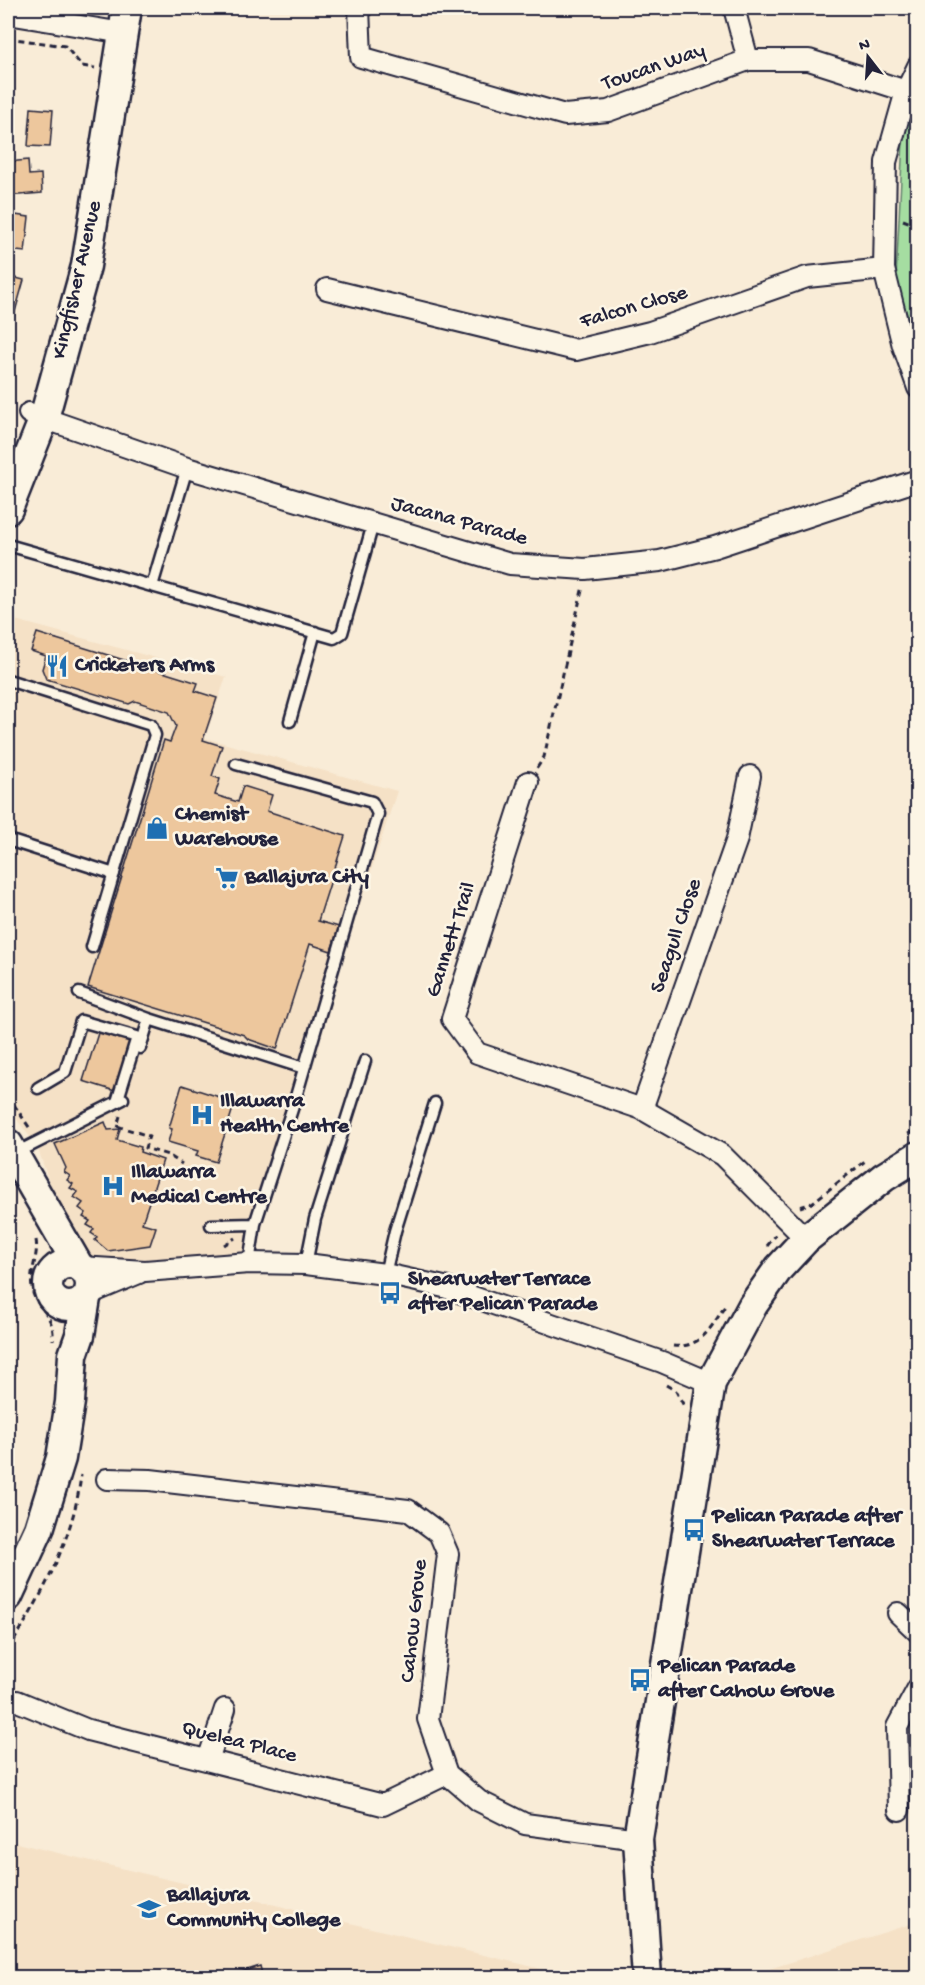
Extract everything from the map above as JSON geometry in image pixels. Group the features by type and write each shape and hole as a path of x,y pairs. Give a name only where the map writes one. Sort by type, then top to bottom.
{"street":[{"name":"Toucan Way","path":"359,8 361,57 565,115 608,111 748,60 809,60 906,91"},
{"path":"734,8 748,60"},
{"path":"8,14 119,20"},
{"name":"Kingfisher Avenue","path":"37,416 78,232 104,70 119,20"},
{"name":"Kingfisher Avenue","path":"8,510 14,468 37,416 86,266 119,20"},
{"path":"918,66 906,91 886,162 884,269 903,346 918,388"},
{"name":"Falcon Close","path":"327,289 576,350 650,332 807,277 884,269"},
{"name":"Jacana Parade","path":"37,416 187,468 510,564 585,569 660,561 715,547 918,480"},
{"name":"Seagull Close","path":"642,1109 737,839 750,776"},
{"name":"Gannett Trail","path":"528,783 452,1019 477,1053 642,1109 722,1155 806,1239"},
{"path":"8,1596 39,1529 61,1458 70,1402 63,1352 80,1335 78,1299 91,1284 87,1274 71,1267 38,1221 10,1149"},
{"path":"647,1977 638,1839 711,1383 753,1305 779,1268 806,1239 884,1177 918,1156"},
{"path":"145,1271 78,1299 51,1296 47,1285 71,1267 145,1271 249,1263 306,1264 385,1274 444,1287 662,1362 711,1383"},
{"name":"Cahow Grove","path":"107,1479 150,1480 408,1510 439,1533 448,1554 428,1719 447,1774"},
{"path":"898,1613 918,1632"},
{"path":"899,1810 897,1727 918,1688"},
{"name":"Quelea Place","path":"17,1701 88,1730 383,1805 447,1774"},
{"path":"207,1760 225,1709"},
{"path":"447,1774 479,1801 525,1824 638,1839"}],"lane":[{"path":"152,586 187,468"},
{"path":"8,545 334,638 342,633 373,524"},
{"path":"290,721 315,632"},
{"path":"8,680 151,725 155,735 92,947"},
{"path":"236,764 372,802 378,814 304,1068 255,1224 249,1263"},
{"path":"8,840 114,874"},
{"path":"79,993 149,1019 304,1068"},
{"path":"10,1149 121,1100 149,1019"},
{"path":"38,1088 65,1072 81,1021 137,1037 121,1100"},
{"path":"306,1264 315,1220 365,1061"},
{"path":"385,1274 395,1231 435,1103"},
{"path":"211,1226 255,1224"}],"path":[{"path":"8,38 65,46 82,66 104,70"},
{"path":"528,783 544,757 585,569"},
{"path":"121,1100 117,1126 149,1136 145,1148 168,1155 182,1164"},
{"path":"38,1221 38,1254 31,1287 35,1299 51,1321 63,1352"},
{"path":"662,1382 676,1391 682,1400 685,1416"},
{"path":"8,1650 27,1620 57,1559 73,1519 82,1468"}],"shaded area":[{"path":"8,618 226,677 205,738 397,791 247,1251 100,1264 70,1244 37,1146 8,1108"},
{"name":"Ballajura Community College","path":"8,1841 575,1977 8,1977"},
{"path":"917,1922 917,1977 744,1977"}],"green space":[{"path":"917,91 917,346 896,279 903,140"}],"building":[{"path":"31,108 53,110 50,147 28,146"},
{"path":"28,160 29,175 41,174 42,193 8,196 8,162"},
{"path":"8,214 29,217 25,252 8,250"},
{"path":"8,276 24,280 13,319 8,317"},
{"name":"Ballajura City","path":"37,633 198,683 195,691 217,698 203,740 222,746 212,776 220,779 215,795 238,802 243,786 272,795 267,811 345,836 318,921 339,927 331,951 310,944 277,1049 248,1039 244,1035 88,987 164,740 170,742 176,726 169,712 135,701 129,704 46,679 42,669 46,656 31,651"},
{"path":"99,1030 131,1040 115,1091 83,1081"},
{"name":"Illawarra Health Centre","path":"182,1085 235,1102 216,1162 196,1156 198,1151 168,1142 172,1129 169,1128"},
{"name":"Illawarra Medical Centre","path":"105,1122 108,1130 120,1129 117,1140 141,1147 140,1152 163,1160 142,1223 156,1227 150,1245 108,1251 95,1240 97,1237 91,1233 94,1229 87,1225 90,1221 83,1217 86,1213 79,1208 83,1203 74,1197 78,1192 70,1188 73,1184 67,1180 70,1176 64,1172 66,1168 55,1144"},
{"path":"260,1966 263,1978 222,1978"}],"place":[{"name":"Cricketers Arms","path":"57,666"},
{"name":"Chemist Warehouse","path":"157,828"},
{"name":"Ballajura City","path":"227,878"},
{"name":"Illawarra Health Centre","path":"202,1115"},
{"name":"Illawarra Medical Centre","path":"113,1186"},
{"name":"Shearwater Terrace after Pelican Parade","path":"390,1293"},
{"name":"Pelican Parade after Shearwater Terrace","path":"694,1530"},
{"name":"Pelican Parade after Cahow Grove","path":"640,1680"},
{"name":"Ballajura Community College","path":"149,1909"}]}
